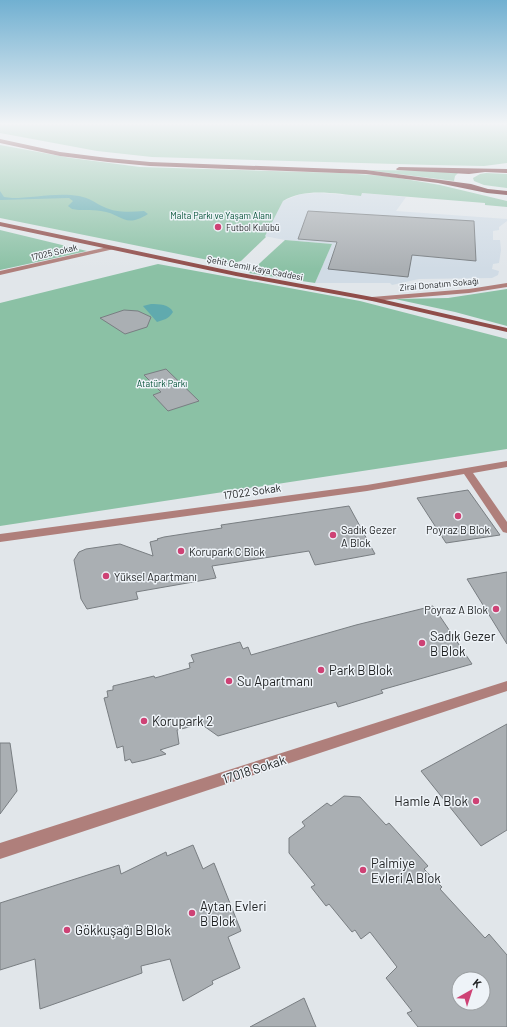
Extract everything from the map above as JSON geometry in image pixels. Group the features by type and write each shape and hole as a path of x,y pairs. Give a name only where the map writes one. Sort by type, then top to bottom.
{"highway":[{"path":"375,173 404,176 507,193"},
{"path":"467,173 462,178 464,182 477,188"}],"street":[{"name":"Şehit Cemil Kaya Caddesi","path":"0,224 236,274 372,299 507,330"},
{"name":"17025 Sokak","path":"0,273 112,248"},
{"name":"Zirai Donatım Sokağı","path":"372,299 469,292 507,285"},
{"name":"17022 Sokak","path":"0,538 367,488 507,464"},
{"path":"467,471 507,530"},
{"name":"17018 Sokak","path":"0,851 507,686"}],"shaded area":[{"path":"320,193 361,196 362,193 406,197 396,211 507,219 507,221 499,227 499,230 493,231 493,240 500,240 501,250 499,263 493,264 492,269 499,271 498,275 492,278 419,279 392,285 390,283 315,283 332,244 285,240 264,236 283,201 301,194"}],"green space":[{"name":"Malta Parkı ve Yaşam Alanı","path":"0,173 341,173 387,176 440,185 507,201 507,207 485,205 485,203 362,193 361,196 321,192 301,194 283,201 265,236 266,237 241,261 228,264 0,218"},
{"path":"389,173 458,173 455,176 454,181"},
{"path":"480,174 507,174 507,188 484,185 474,181 473,178"},
{"path":"0,230 87,251 0,270"},
{"path":"285,240 332,244 315,283 249,273"},
{"name":"Atatürk Parkı","path":"158,264 360,301 507,339 507,449 0,526 0,303"},
{"path":"507,289 507,326 455,312 395,299 448,298"}],"water":[{"path":"0,191 4,197 12,198 54,195 79,196 109,209 129,212 144,211 148,214 134,220 128,220 101,211 72,209 68,206 73,201 69,198 0,200"},
{"path":"160,304 169,307 173,312 168,318 157,322 143,306"}],"building":[{"path":"308,211 474,221 476,261 412,255 408,277 328,269 337,242 298,239"},
{"path":"124,310 138,311 151,317 147,327 125,334 100,318"},
{"path":"166,369 199,401 168,411 153,395 161,392 144,375"},
{"name":"Poyraz B Blok","path":"468,490 500,535 446,543 417,498"},
{"path":"349,506 375,554 315,565 309,551 212,566 216,578 136,592 138,599 87,609 81,599 74,560 79,552 86,549 120,544 153,556 150,542 164,537 222,528 221,525"},
{"name":"Poyraz A Blok","path":"507,572 507,644 467,579"},
{"path":"433,606 472,664 381,690 383,693 338,707 336,702 218,736 201,724 177,730 179,744 160,750 166,754 145,760 132,763 130,759 125,761 123,746 117,748 104,698 108,697 107,691 113,690 113,686 154,676 155,678 190,668 189,663 194,662 191,655 240,642 243,649 248,647 251,655 356,625"},
{"name":"Hamle A Blok","path":"507,724 507,830 481,846 421,771"},
{"path":"0,743 10,743 17,791 0,814"},
{"path":"344,796 360,797 386,825 389,823 428,866 424,869 442,887 440,889 485,938 489,934 507,955 507,1027 418,1027 407,1013 412,1011 386,978 397,967 370,932 361,939 355,930 352,932 329,904 326,906 311,887 315,885 289,853 289,838 305,826 302,822 327,803 331,806"},
{"path":"193,845 203,869 214,863 241,931 228,937 240,968 212,981 213,984 183,1001 170,959 141,966 142,973 40,1009 35,959 0,970 0,903 119,865 121,874 166,852 167,856"},
{"path":"304,998 316,1027 250,1027"}],"place":[{"name":"Futbol Kulübü","path":"218,227"},
{"name":"Poyraz B Blok","path":"458,516"},
{"name":"Sadık Gezer A Blok","path":"333,535"},
{"name":"Korupark C Blok","path":"181,551"},
{"name":"Yüksel Apartmanı","path":"106,576"},
{"name":"Poyraz A Blok","path":"496,609"},
{"name":"Sadık Gezer B Blok","path":"422,643"},
{"name":"Park B Blok","path":"321,670"},
{"name":"Su Apartmanı","path":"229,681"},
{"name":"Korupark 2","path":"144,721"},
{"name":"Hamle A Blok","path":"476,801"},
{"name":"Palmiye Evleri A Blok","path":"363,870"},
{"name":"Aytan Evleri B Blok","path":"192,913"},
{"name":"Gökkuşağı B Blok","path":"67,930"}]}
